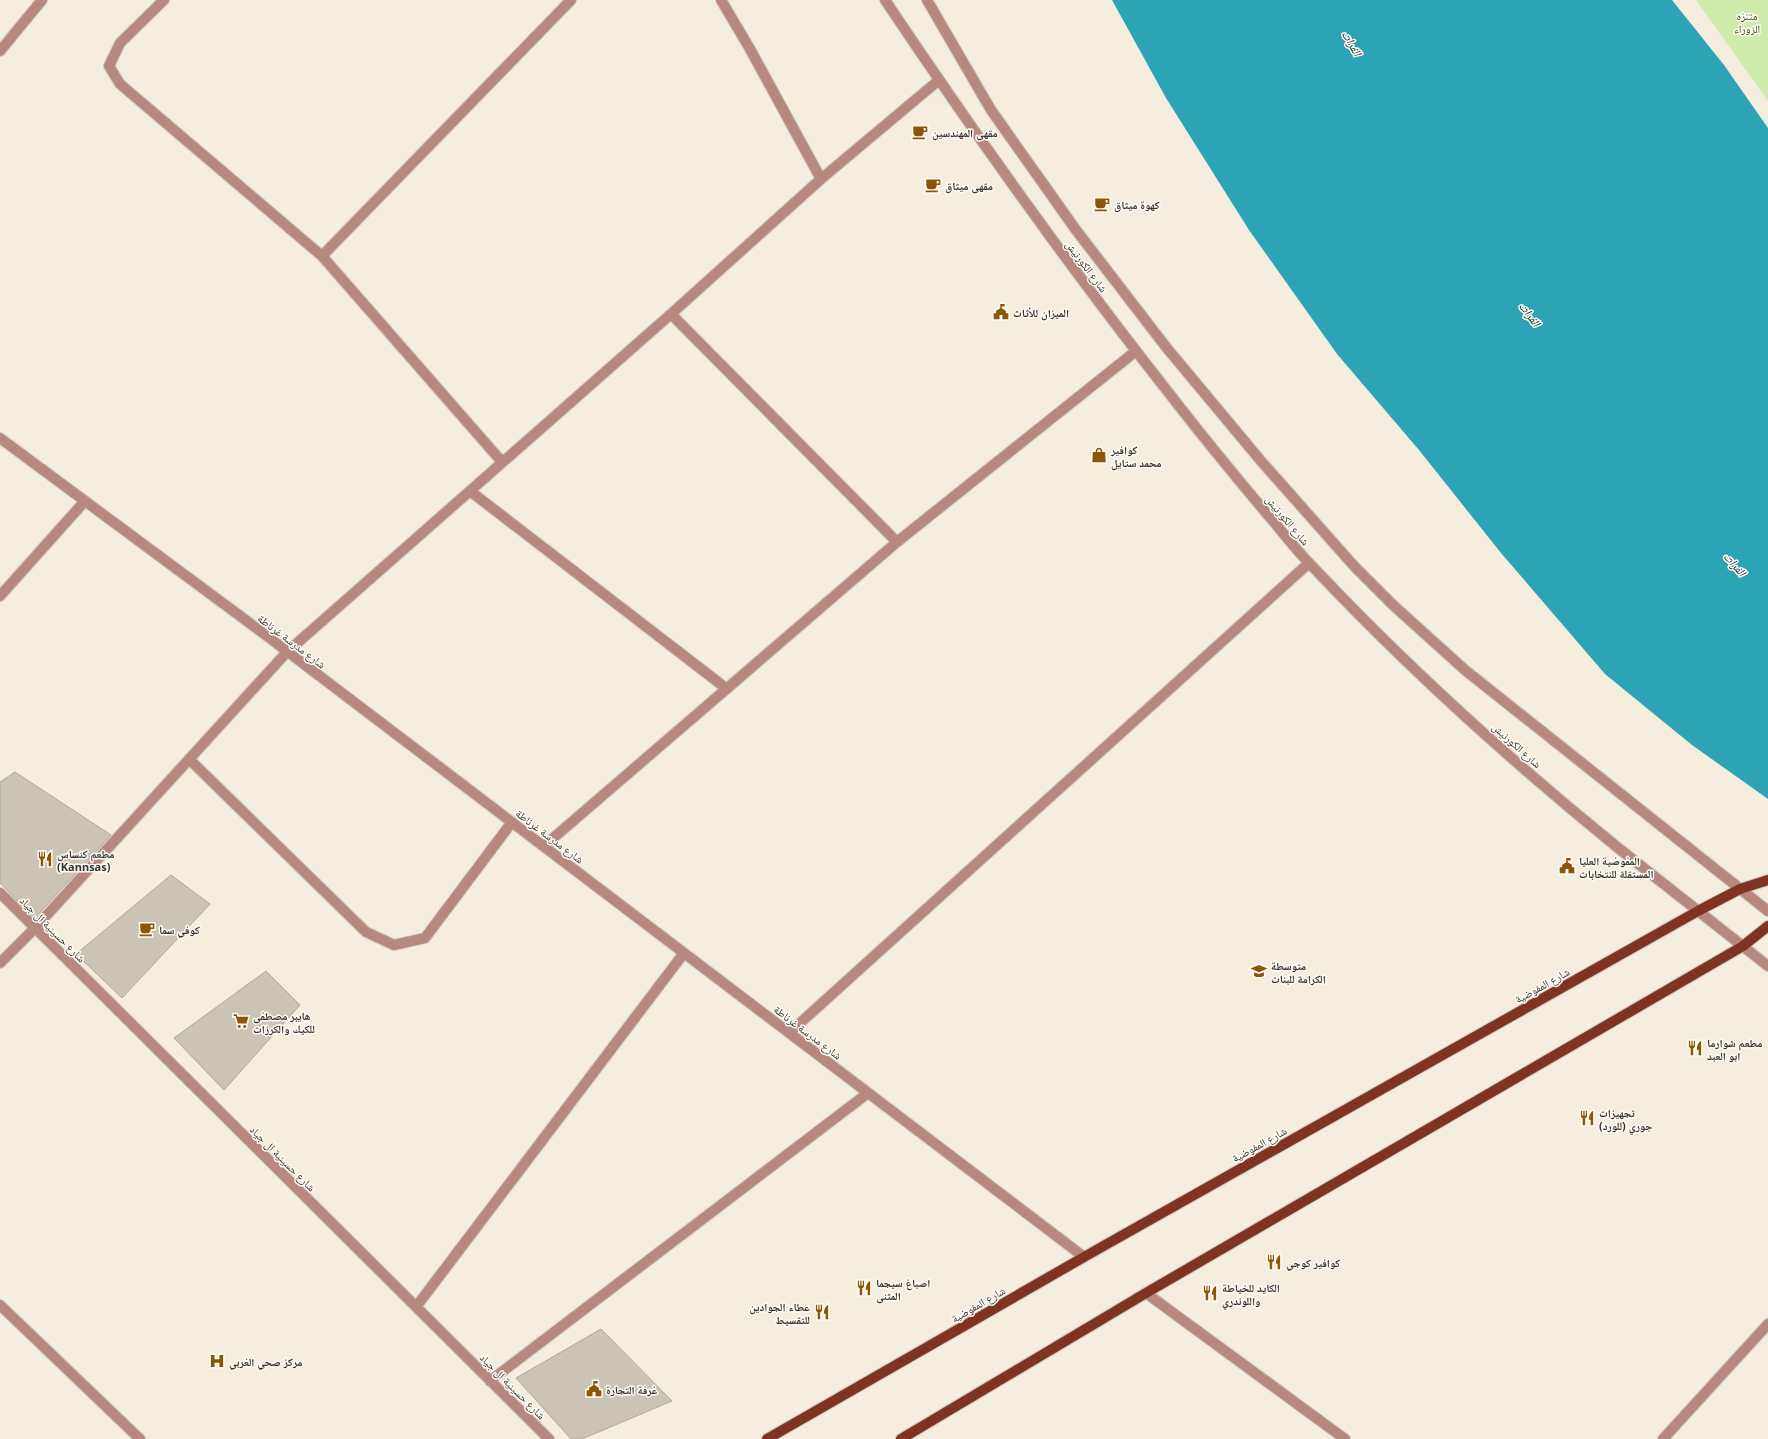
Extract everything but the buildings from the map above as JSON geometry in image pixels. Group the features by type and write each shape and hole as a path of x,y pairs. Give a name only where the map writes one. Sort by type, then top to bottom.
{"main road":[{"name":"شارع المفوضية","path":"767,1439 1084,1257 1698,911 1740,889 1768,880"},
{"path":"901,1439 1146,1292 1743,946 1768,926"}],"street":[{"path":"0,51 42,0"},
{"path":"164,0 120,42 109,66 120,84 322,256 502,462"},
{"path":"322,256 571,0"},
{"path":"721,0 750,49 821,178"},
{"name":"شارع الكورنيش","path":"885,0 1035,218 1136,351 1221,459 1309,563 1382,637 1464,714 1536,778 1616,846 1768,966"},
{"name":"شارع الكورنيش","path":"927,0 991,110 1076,230 1166,347 1261,461 1354,566 1398,610 1466,670 1768,911"},
{"path":"0,963 35,928 288,652 671,314 821,178 939,80"},
{"path":"671,314 897,542"},
{"path":"544,846 897,542 1136,351"},
{"name":"شارع مدرسة غرناطة","path":"0,438 288,652 1084,1257"},
{"path":"470,491 727,689"},
{"path":"0,596 85,501"},
{"path":"789,1033 1309,563"},
{"path":"189,760 366,932 394,945 425,938 512,822"},
{"name":"شارع حسينية ال جياد","path":"0,893 549,1439"},
{"path":"416,1307 684,953"},
{"path":"490,1380 868,1093"},
{"path":"1146,1292 1345,1439"},
{"path":"0,1305 140,1439"},
{"path":"1663,1439 1768,1324"}],"green space":[{"name":"متنزه الزوراء","path":"1696,0 1768,0 1768,101"}],"water":[{"name":"الفرات","path":"1112,0 1672,0 1724,65 1768,128 1768,799 1692,745 1605,674 1501,553 1419,450 1337,354 1249,230 1166,98"}],"place":[{"name":"مقهى المهندسين","path":"920,132"},
{"name":"مقهى ميثاق","path":"933,185"},
{"name":"كهوة ميثاق","path":"1102,204"},
{"name":"الميزان للأثاث","path":"1001,312"},
{"name":"كوافير محمد ستايل","path":"1099,455"},
{"name":"مطعم كنساس (Kannsas)","path":"45,859"},
{"name":"المفوضية العليا المستقلة للنتخابات","path":"1567,866"},
{"name":"كوفي سما","path":"147,929"},
{"name":"متوسطة الكرامة للبنات","path":"1259,971"},
{"name":"هايبر مصطفى للكيك والكرزات","path":"241,1021"},
{"name":"مطعم شوارما ابو العبد","path":"1695,1048"},
{"name":"تجهيزات جوري (للورد)","path":"1587,1118"},
{"name":"كوافير كوجي","path":"1274,1262"},
{"name":"اصباغ سيجما المثنى","path":"864,1288"},
{"name":"الكايد للخياطة واللوندري","path":"1210,1293"},
{"name":"عطاء الجوادين للتقسيط","path":"822,1312"},
{"name":"مركز صحي الغربي","path":"217,1361"},
{"name":"غرفة التجارة","path":"594,1389"}]}
